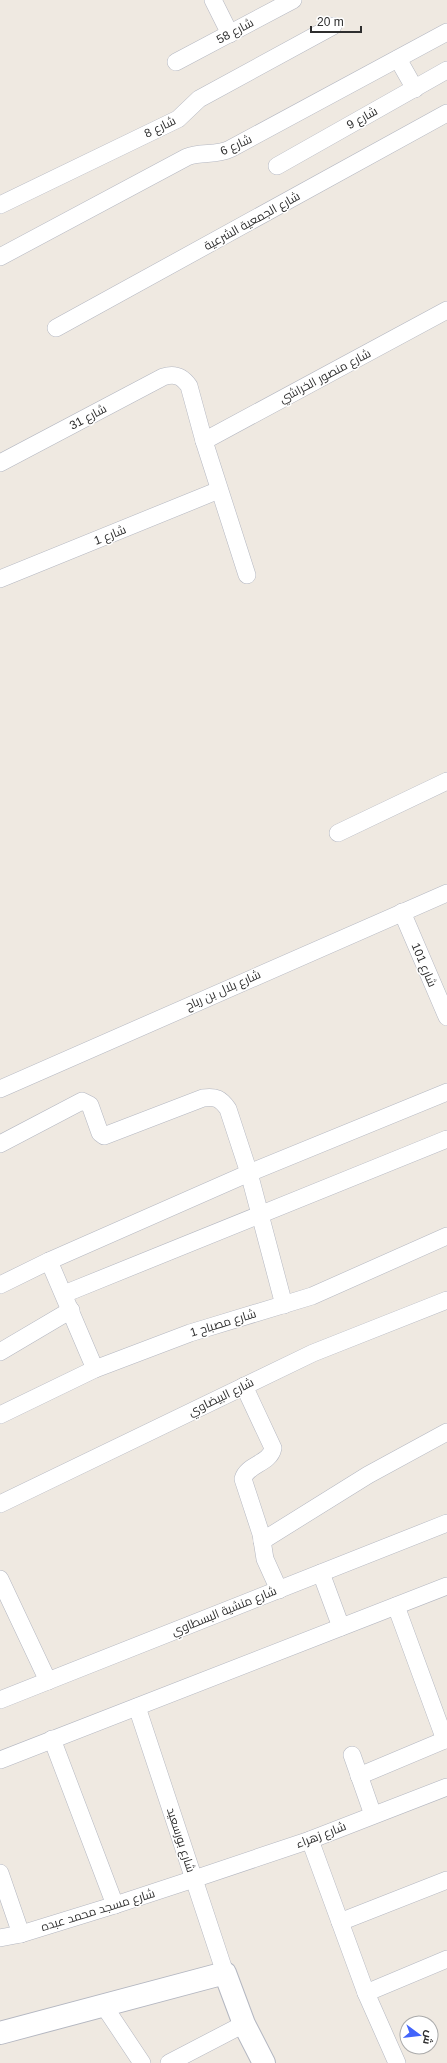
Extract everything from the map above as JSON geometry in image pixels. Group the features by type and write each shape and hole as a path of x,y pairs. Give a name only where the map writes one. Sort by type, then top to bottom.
{"street":[{"path":"213,0 230,34"},
{"name":"شارع 58","path":"176,62 293,0"},
{"name":"شارع 8","path":"0,205 178,119 199,99 333,26"},
{"name":"شارع 6","path":"0,257 186,157 200,153 223,153 230,150 447,32"},
{"path":"398,59 415,89"},
{"name":"شارع 9","path":"277,166 447,70"},
{"name":"شارع الجمعية الشرعية","path":"56,328 447,113"},
{"name":"شارع منصور الخراشي","path":"204,441 447,310"},
{"name":"شارع 31","path":"0,463 163,377 171,375 184,379 189,386 204,441"},
{"path":"204,441 247,575"},
{"name":"شارع 1","path":"0,579 219,490"},
{"path":"338,833 447,781"},
{"name":"شارع بلال بن رباح","path":"0,1089 447,893"},
{"name":"شارع 101","path":"402,912 447,1016"},
{"path":"0,1285 49,1261 249,1173 447,1092"},
{"path":"0,1144 82,1101 90,1105 100,1133 104,1136 204,1098 214,1096 222,1101 228,1109 249,1173 284,1305"},
{"path":"64,1294 447,1138"},
{"name":"شارع مصباح 1","path":"0,1415 95,1369 190,1333 284,1305 344,1282 447,1236"},
{"path":"49,1261 95,1369"},
{"name":"شارع البيضاوي","path":"0,1504 313,1353 447,1300"},
{"path":"0,1352 71,1310"},
{"path":"244,1386 273,1448 268,1456 248,1470 243,1479 258,1524 265,1559 279,1590"},
{"path":"262,1541 368,1475 447,1432"},
{"name":"شارع منشية البسطاوي","path":"0,1700 447,1523"},
{"path":"322,1572 341,1627"},
{"path":"0,1760 447,1586"},
{"path":"2,1588 48,1681"},
{"path":"359,1776 446,1740 396,1606"},
{"name":"شارع بورسعيد","path":"137,1707 225,1973 244,2024 264,2063"},
{"path":"52,1740 115,1905"},
{"path":"352,1755 373,1815"},
{"name":"شارع زهراء","path":"194,1879 310,1840 447,1787"},
{"path":"310,1840 366,1993 397,2063"},
{"path":"0,1873 21,1934"},
{"name":"شارع مسجد محمد عبده","path":"0,1938 21,1934 194,1879"},
{"path":"340,1922 447,1880"},
{"path":"366,1993 447,1959"},
{"path":"0,2034 225,1973"},
{"path":"104,2006 142,2063"},
{"path":"169,2063 244,2024"}]}
